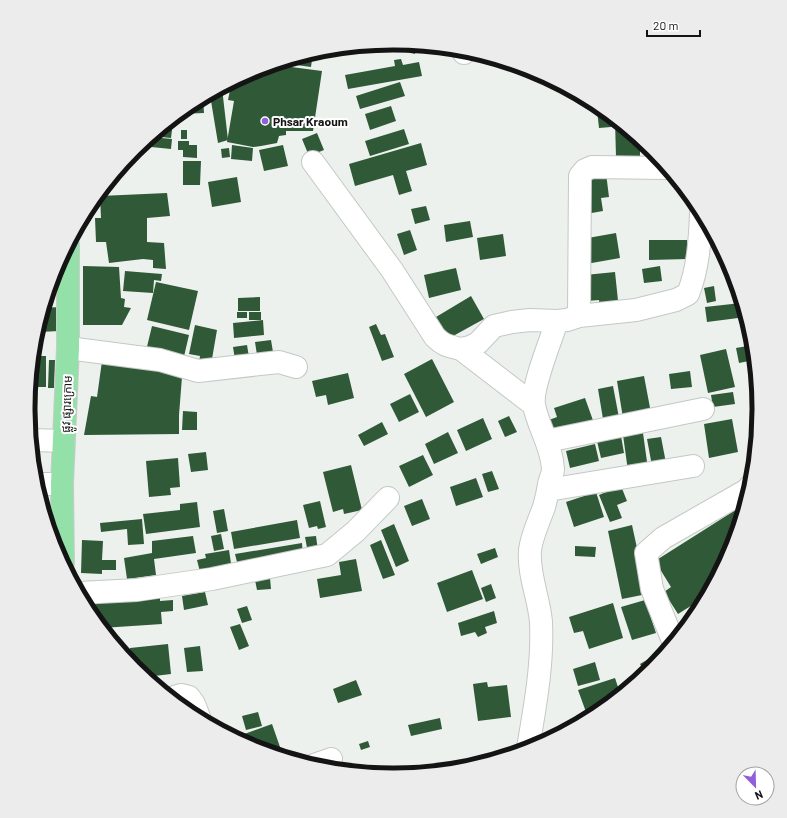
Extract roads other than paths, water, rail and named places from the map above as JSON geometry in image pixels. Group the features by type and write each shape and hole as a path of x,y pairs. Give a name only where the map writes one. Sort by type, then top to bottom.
{"main road":[{"name":"ផ្លូវ ផ្សារក្រោម","path":"62,546 62,484 68,348 68,259"}],"street":[{"path":"313,162 392,270 435,337 442,344 461,348 470,348 478,343 494,326 530,320 568,320 579,316 636,310 676,300 688,294 696,268 700,223"},
{"path":"579,316 580,176 585,170 592,167 658,168"},
{"path":"529,741 540,680 541,639 540,620 530,565 530,552 531,541 544,505 553,470 547,441 541,430 534,404 534,393 557,321"},
{"path":"68,348 160,360 198,371 279,362 296,368"},
{"path":"461,348 534,404"},
{"path":"547,441 703,409"},
{"path":"37,440 64,442"},
{"path":"548,490 693,466"},
{"path":"43,484 62,484"},
{"path":"671,636 652,589 646,553 663,538 742,493"},
{"path":"86,593 137,590 212,579 327,555 356,531 388,498"},
{"path":"179,696 189,697 196,708"}],"place":[{"name":"Phsar Kraoum","path":"265,121"}]}
